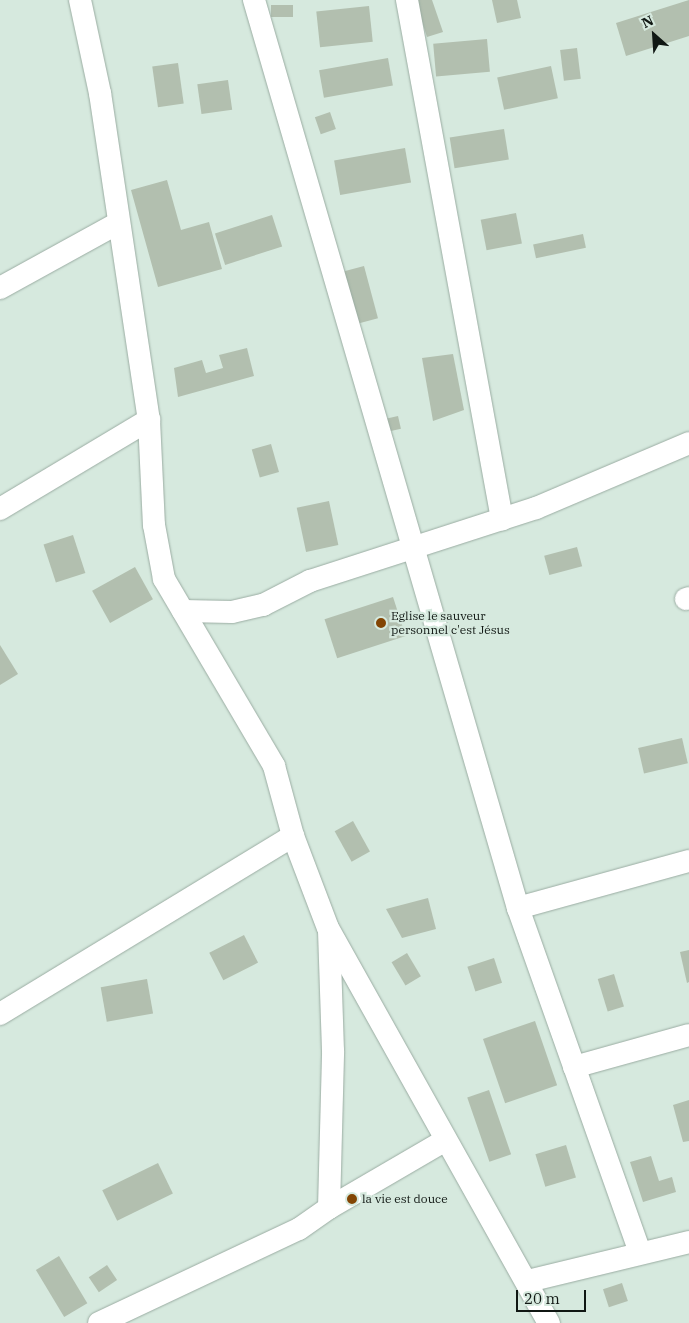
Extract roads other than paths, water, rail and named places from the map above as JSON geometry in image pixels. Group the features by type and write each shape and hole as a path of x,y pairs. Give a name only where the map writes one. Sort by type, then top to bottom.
{"street":[{"path":"80,0 100,93 149,420 154,525 164,579 274,766 293,836 328,928 446,1140 528,1281 549,1323"},
{"path":"254,0 518,908 640,1253"},
{"path":"407,0 502,519"},
{"path":"0,288 118,223"},
{"path":"0,509 149,420"},
{"path":"183,611 232,612 263,605 310,581 502,519 689,443"},
{"path":"0,1014 293,836"},
{"path":"518,908 689,862"},
{"path":"328,928 333,1051 329,1208"},
{"path":"574,1067 689,1035"},
{"path":"99,1323 299,1230 329,1208 446,1140"},
{"path":"528,1281 689,1242"}],"place":[{"name":"Eglise le sauveur personnel c'est Jésus","path":"381,623"},
{"name":"la vie est douce","path":"352,1199"}]}
